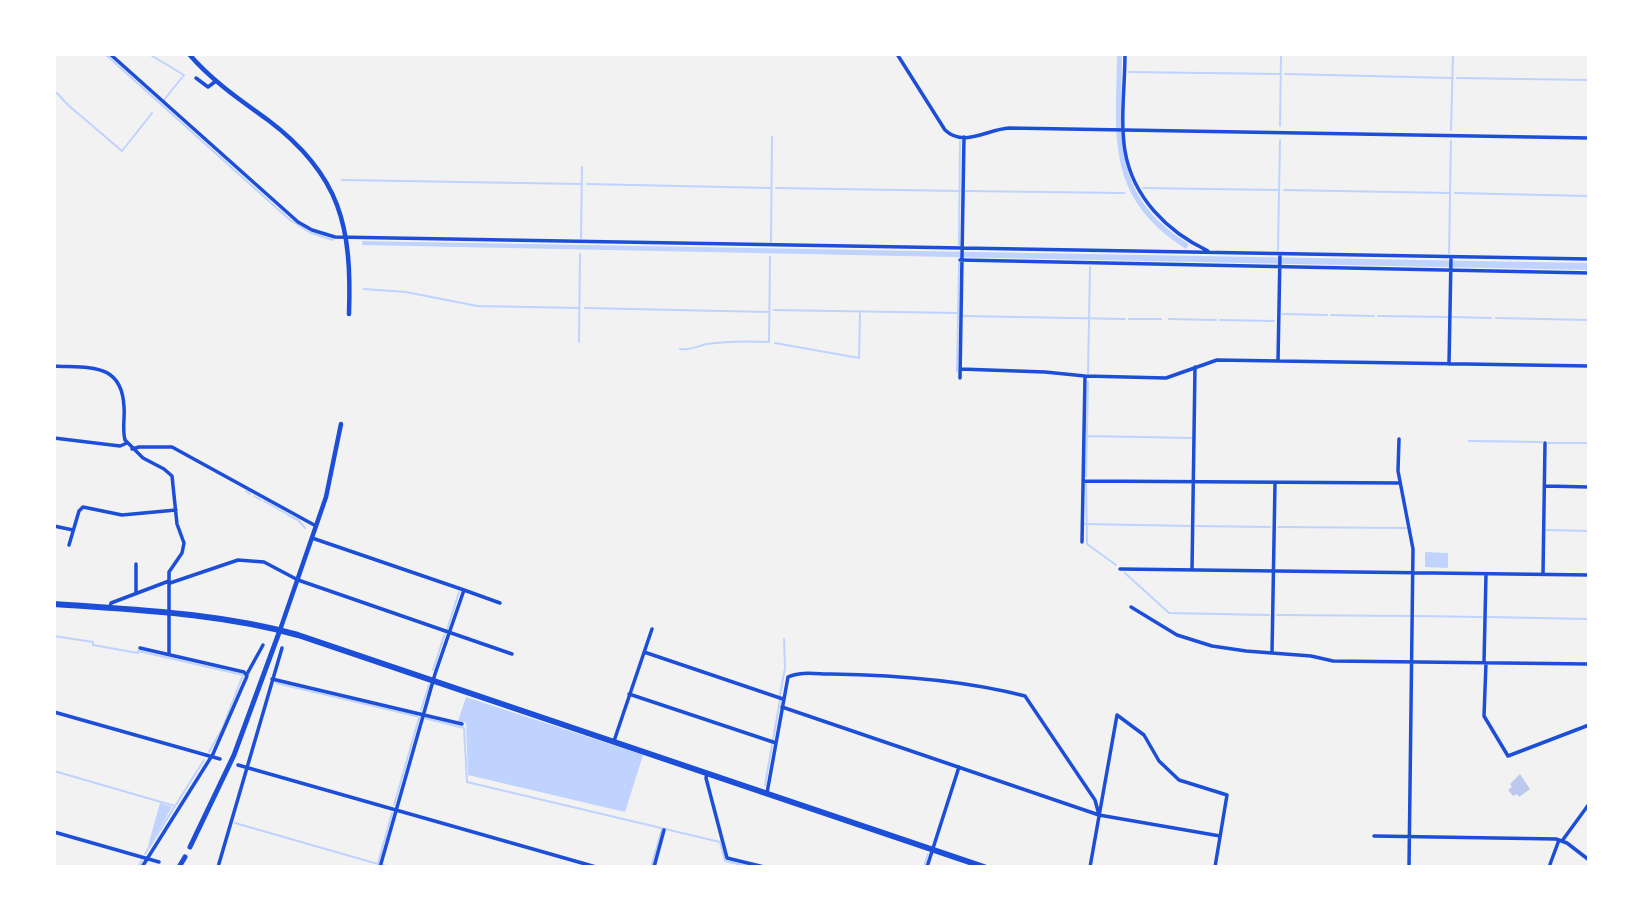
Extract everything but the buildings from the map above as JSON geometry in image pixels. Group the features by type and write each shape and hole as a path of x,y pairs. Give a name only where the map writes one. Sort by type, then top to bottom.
{"main road":[{"path":"54,604 171,613 237,621 281,631 984,867"},
{"path":"190,847 234,755 281,631"},
{"path":"179,867 185,857"}],"street":[{"path":"110,54 298,222 320,233 347,238 1589,259"},
{"path":"189,54 216,81 289,137 314,163 335,199 347,238 349,314"},
{"path":"897,54 945,130 950,135 964,137 980,137 1009,128 1589,138"},
{"path":"1125,54 1123,130 1128,163 1136,184 1147,203 1170,227 1210,252"},
{"path":"196,78 208,87 216,81"},
{"path":"960,378 964,137"},
{"path":"1278,361 1280,255"},
{"path":"1449,364 1451,258"},
{"path":"962,259 1589,273"},
{"path":"960,369 1085,376 1172,377 1217,360 1589,366"},
{"path":"54,366 103,370 114,377 123,397 124,436 127,443 143,458 172,476 184,548 171,568 169,582 169,654"},
{"path":"1192,570 1195,367"},
{"path":"1082,542 1085,376"},
{"path":"281,631 334,468 341,424"},
{"path":"54,438 120,446 127,443"},
{"path":"1399,439 1398,471 1413,549 1409,867"},
{"path":"1543,574 1545,443"},
{"path":"132,449 172,447 316,526"},
{"path":"1083,481 1400,483"},
{"path":"1272,653 1275,482"},
{"path":"1544,486 1589,487"},
{"path":"69,545 79,511 87,506 122,514 176,510"},
{"path":"54,526 74,530"},
{"path":"312,538 500,603"},
{"path":"110,608 111,603 242,560 264,562 298,580 512,654"},
{"path":"135,564 136,594"},
{"path":"1120,569 1589,575"},
{"path":"1486,573 1484,716 1508,756 1589,725"},
{"path":"380,867 433,680 464,590"},
{"path":"1131,607 1182,638 1238,650 1311,656 1329,661 1589,664"},
{"path":"614,741 652,629"},
{"path":"142,867 211,757 225,730 247,674 263,645"},
{"path":"141,648 247,674"},
{"path":"218,867 282,648"},
{"path":"644,652 783,699"},
{"path":"766,793 787,679 790,675 894,677 954,683 1025,696 1095,800 1099,815"},
{"path":"272,679 462,724"},
{"path":"629,694 776,743"},
{"path":"782,707 1099,815 1220,836"},
{"path":"54,712 220,760"},
{"path":"1090,867 1117,715 1144,736 1159,761 1179,780 1227,795 1215,867"},
{"path":"238,765 596,867"},
{"path":"927,867 960,767"},
{"path":"707,773 706,778 727,858 764,867"},
{"path":"1549,867 1561,840 1589,804"},
{"path":"654,867 664,830"},
{"path":"54,831 159,862"},
{"path":"1374,836 1561,840 1589,860"}],"water":[{"path":"1117,54 1122,54 1122,137 1133,184 1145,205 1163,225 1189,244 1186,249 1160,229 1141,209 1128,187 1117,139"},
{"path":"362,241 1589,263 1589,270 362,245"},
{"path":"1425,552 1448,553 1448,568 1425,567"},
{"path":"466,697 643,755 625,812 468,775 466,723 458,721"},
{"path":"160,803 172,807 149,847 148,846"}],"waterway":[{"path":"105,54 290,220 311,233 333,240"},
{"path":"149,54 184,75 164,100"},
{"path":"1280,126 1281,54"},
{"path":"1451,130 1453,54"},
{"path":"1129,72 1281,74"},
{"path":"1285,74 1453,78"},
{"path":"1457,78 1589,80"},
{"path":"54,94 57,93 122,151 152,113"},
{"path":"771,242 772,137"},
{"path":"1278,250 1280,140"},
{"path":"959,245 960,141"},
{"path":"1449,253 1451,141"},
{"path":"581,238 582,167"},
{"path":"342,180 582,184"},
{"path":"587,184 771,188"},
{"path":"776,188 960,191"},
{"path":"1143,188 1279,190"},
{"path":"1284,190 1450,193"},
{"path":"966,191 1124,193"},
{"path":"1455,193 1589,196"},
{"path":"579,342 580,254"},
{"path":"680,349 722,342 769,342 770,257"},
{"path":"957,371 959,263"},
{"path":"1088,373 1090,267"},
{"path":"364,289 406,292 477,306 580,308"},
{"path":"585,308 769,312"},
{"path":"774,310 958,313"},
{"path":"775,343 859,358 860,311"},
{"path":"1283,314 1327,315"},
{"path":"1331,315 1374,316"},
{"path":"964,316 1125,319"},
{"path":"1378,316 1447,317"},
{"path":"1452,317 1491,318"},
{"path":"1496,318 1589,320"},
{"path":"1129,319 1161,319"},
{"path":"1169,319 1216,320"},
{"path":"1220,320 1274,321"},
{"path":"1086,476 1088,382"},
{"path":"1087,436 1192,438"},
{"path":"1469,441 1542,442"},
{"path":"1548,443 1589,443"},
{"path":"1086,484 1087,544 1116,565"},
{"path":"246,491 250,494"},
{"path":"254,496 261,500"},
{"path":"264,501 287,514"},
{"path":"288,515 298,520 305,528"},
{"path":"1085,524 1190,526"},
{"path":"1196,526 1270,527"},
{"path":"1278,527 1406,528"},
{"path":"1547,530 1589,531"},
{"path":"1125,573 1169,613 1269,615"},
{"path":"447,630 459,592"},
{"path":"1277,615 1409,616"},
{"path":"1415,616 1482,617"},
{"path":"1488,617 1589,619"},
{"path":"433,670 445,633"},
{"path":"54,636 138,651 243,675 222,729 209,752"},
{"path":"780,695 785,668 784,639"},
{"path":"276,683 420,717"},
{"path":"421,710 429,685"},
{"path":"773,740 780,700"},
{"path":"394,805 419,718"},
{"path":"424,718 464,728 467,782 720,842 725,861 751,867"},
{"path":"765,785 772,745"},
{"path":"145,854 204,760"},
{"path":"54,771 175,806"},
{"path":"378,863 392,813"},
{"path":"235,823 378,864"},
{"path":"651,867 662,829"},
{"path":"924,867 928,854"},
{"path":"138,867 142,860"},
{"path":"383,865 389,867"}]}
